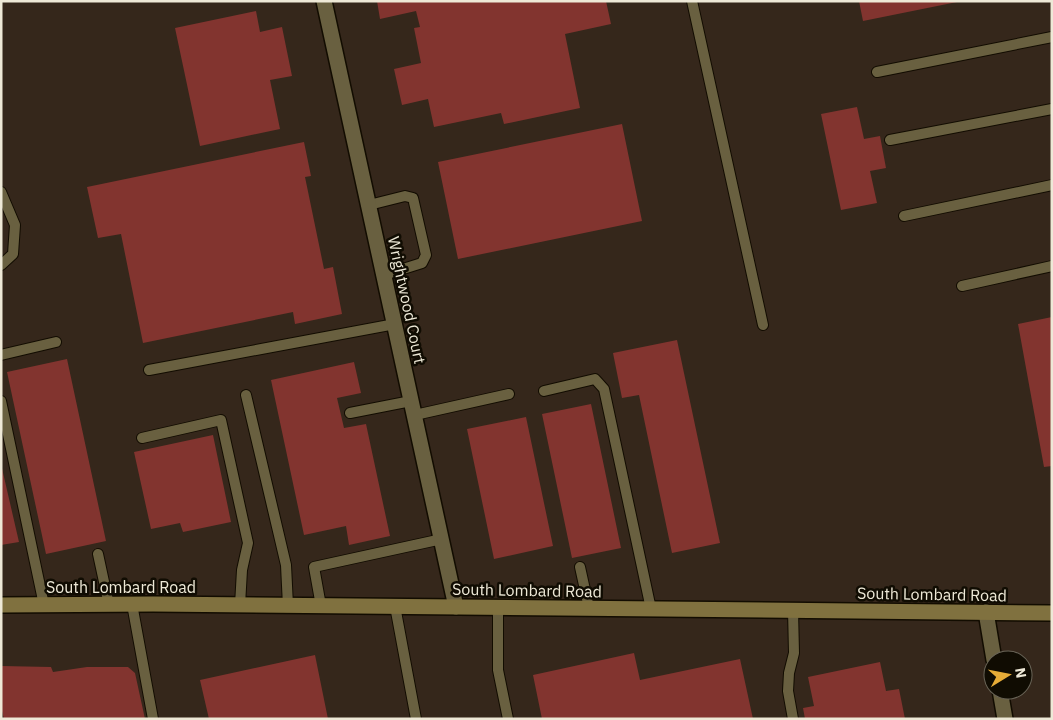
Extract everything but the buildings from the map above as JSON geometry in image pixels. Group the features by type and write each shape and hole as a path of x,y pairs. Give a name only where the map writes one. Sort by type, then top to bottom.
{"street":[{"name":"Wrightwood Court","path":"324,1 456,607"},
{"name":"South Lombard Road","path":"1,605 395,606 1052,613"},
{"path":"986,612 992,650"},
{"path":"1002,700 1005,719"}],"lane":[{"path":"692,1 763,325"},
{"path":"877,72 1052,37"},
{"path":"890,140 1052,109"},
{"path":"904,216 1052,185"},
{"path":"1,192 15,225 14,254 1,265"},
{"path":"369,205 404,196 412,198 426,255 422,263 384,275"},
{"path":"962,286 1052,266"},
{"path":"149,370 395,324"},
{"path":"1,355 56,342"},
{"path":"544,391 596,379 604,389 652,609"},
{"path":"350,413 413,408 509,394"},
{"path":"246,395 286,565 288,606"},
{"path":"1,401 44,605"},
{"path":"142,438 221,420 248,542 242,570 240,605"},
{"path":"321,606 314,567 442,539"},
{"path":"98,554 109,604"},
{"path":"580,567 589,608"},
{"path":"132,604 152,719"},
{"path":"395,606 416,719"},
{"path":"498,607 498,670 508,719"},
{"path":"793,610 794,652 789,673 788,691 793,719"}],"shaded area":[{"path":"1,1 1052,1 1052,719 1,719"}]}
